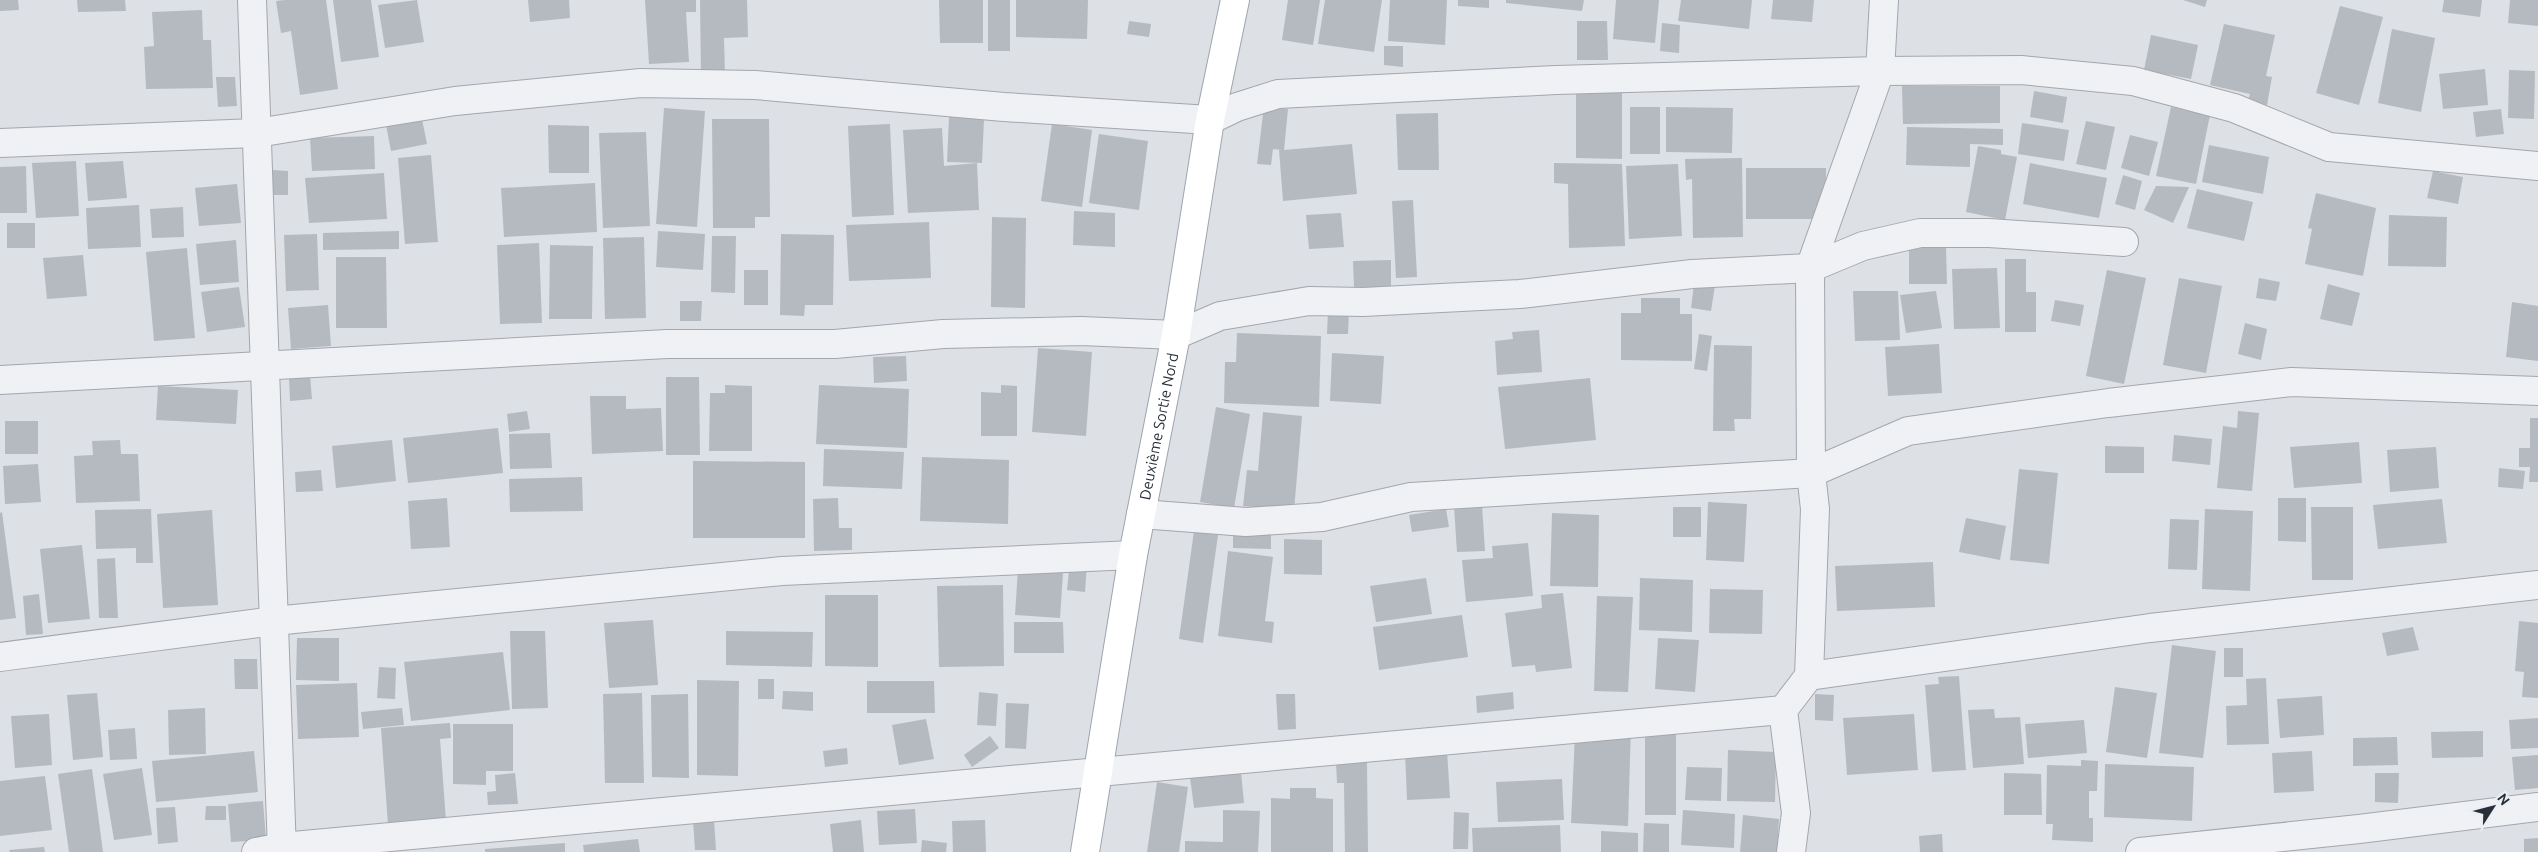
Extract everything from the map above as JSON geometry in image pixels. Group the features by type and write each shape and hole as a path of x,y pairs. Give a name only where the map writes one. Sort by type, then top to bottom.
{"main road":[{"name":"Deuxième Sortie Nord","path":"1085,852 1133,555 1176,335 1210,120 1235,0"}],"street":[{"path":"252,0 274,621 273,850 1783,710"},
{"path":"1791,852 1796,813 1783,710 1809,676 1815,509 1812,473 1810,268 1880,71 1884,0"},
{"path":"0,143 257,132 455,101 641,83 755,85 1004,107 1210,120 1238,107 1278,94 1556,80 1880,71 2021,70 2133,81 2234,108 2329,147 2538,166"},
{"path":"0,380 266,364 667,344 836,344 943,334 1081,331 1176,335 1220,316 1309,301 1363,302 1520,294 1692,274 1810,268 1863,246 1920,233 1989,234 2124,242"},
{"path":"1141,514 1246,522 1322,517 1411,497 1812,473 1908,431 2118,402 2292,382 2538,392"},
{"path":"0,657 274,621 782,571 1133,555"},
{"path":"1809,676 2150,628 2538,586"},
{"path":"2140,852 2359,829 2538,807"}],"building":[{"path":"0,0 18,0 19,10 0,11"},
{"path":"77,0 125,0 126,11 78,12"},
{"path":"326,0 338,89 300,95 291,31 281,33 276,1"},
{"path":"333,0 371,0 379,57 341,62"},
{"path":"417,0 424,42 385,48 378,5"},
{"path":"528,0 569,0 570,18 530,22"},
{"path":"645,0 696,0 696,12 686,12 689,62 649,64"},
{"path":"700,0 747,0 748,37 724,38 725,76 701,76"},
{"path":"939,0 983,0 983,43 940,43"},
{"path":"988,0 1010,0 1010,51 988,51"},
{"path":"1016,0 1088,0 1087,39 1016,37"},
{"path":"1288,0 1320,0 1313,45 1282,40"},
{"path":"1325,0 1382,0 1374,52 1318,44"},
{"path":"1390,0 1447,0 1445,45 1388,41"},
{"path":"1458,0 1489,0 1489,8 1458,6"},
{"path":"1506,0 1584,0 1582,11 1506,3"},
{"path":"1616,0 1659,0 1655,43 1613,39"},
{"path":"1681,0 1752,0 1749,29 1678,21"},
{"path":"1773,0 1814,0 1812,22 1771,19"},
{"path":"2183,0 2207,0 2205,7"},
{"path":"2444,0 2482,0 2480,17 2442,12"},
{"path":"2510,0 2538,0 2538,26 2508,23"},
{"path":"2340,6 2383,17 2359,105 2316,93"},
{"path":"202,10 203,40 211,40 213,88 146,89 144,47 154,46 152,12"},
{"path":"1129,21 1151,24 1149,37 1127,34"},
{"path":"1577,21 1607,21 1608,60 1577,60"},
{"path":"1662,23 1680,25 1679,53 1660,51"},
{"path":"2224,24 2275,35 2266,76 2272,77 2267,105 2248,100 2250,94 2210,85"},
{"path":"2392,29 2435,38 2421,112 2378,103"},
{"path":"2151,35 2198,45 2191,79 2144,70"},
{"path":"1384,46 1403,46 1403,67 1384,65"},
{"path":"2485,69 2488,105 2443,109 2439,74"},
{"path":"2509,70 2535,71 2534,119 2508,118"},
{"path":"216,77 235,77 237,106 218,107"},
{"path":"1902,86 2000,86 2000,123 1903,124"},
{"path":"2034,91 2067,97 2063,123 2030,117"},
{"path":"1576,92 1622,92 1622,159 1576,158"},
{"path":"1264,106 1288,109 1284,150 1352,144 1357,194 1283,201 1279,150 1282,150 1273,149 1271,165 1257,164"},
{"path":"1630,107 1660,107 1660,154 1630,154"},
{"path":"1666,107 1733,108 1732,153 1666,152"},
{"path":"2171,107 2210,115 2196,184 2156,176"},
{"path":"664,108 705,111 697,227 656,224"},
{"path":"2501,109 2504,134 2476,137 2473,112"},
{"path":"1438,113 1439,170 1398,170 1396,114"},
{"path":"949,117 984,119 982,163 947,162"},
{"path":"422,119 427,144 391,151 386,125"},
{"path":"712,119 769,119 770,217 755,217 755,228 713,228"},
{"path":"2086,121 2115,127 2106,170 2076,164"},
{"path":"2022,123 2069,130 2064,161 2018,154"},
{"path":"890,124 894,215 852,217 848,126"},
{"path":"1052,124 1092,130 1082,207 1041,201"},
{"path":"548,125 589,126 589,173 549,173"},
{"path":"1907,127 2003,129 2003,145 1970,144 1970,167 1906,165"},
{"path":"942,128 944,166 977,163 979,210 908,213 903,130"},
{"path":"646,132 650,226 603,228 599,133"},
{"path":"1099,134 1148,141 1139,210 1089,203"},
{"path":"2130,135 2158,142 2149,176 2121,168"},
{"path":"374,136 375,169 312,171 310,138"},
{"path":"2209,145 2269,157 2263,194 2202,182"},
{"path":"1978,146 2001,150 2001,154 2017,157 2005,220 1966,212"},
{"path":"431,155 438,242 405,244 398,158"},
{"path":"1742,158 1743,237 1693,238 1692,179 1686,180 1685,159"},
{"path":"76,161 79,216 36,218 32,163"},
{"path":"123,161 127,198 88,201 85,163"},
{"path":"1554,163 1622,164 1625,246 1569,248 1568,184 1554,183"},
{"path":"2030,163 2107,178 2099,218 2023,204"},
{"path":"1678,164 1682,236 1629,239 1626,166"},
{"path":"26,166 27,213 0,213 0,167"},
{"path":"1746,168 1826,168 1826,219 1746,219"},
{"path":"272,170 288,171 288,195 271,195"},
{"path":"2433,171 2463,177 2458,204 2427,198"},
{"path":"384,173 387,219 309,223 305,178"},
{"path":"2123,175 2142,181 2135,210 2115,204"},
{"path":"595,183 597,232 504,237 501,188"},
{"path":"237,184 241,223 199,226 195,188"},
{"path":"2156,186 2189,187 2173,223 2144,210"},
{"path":"2197,189 2253,202 2244,241 2187,228"},
{"path":"2316,193 2376,208 2363,276 2305,264 2312,229 2308,228"},
{"path":"1413,200 1417,277 1396,278 1392,201"},
{"path":"139,205 141,247 88,249 86,208"},
{"path":"183,207 184,237 152,238 150,209"},
{"path":"1074,211 1115,213 1115,247 1073,245"},
{"path":"1341,213 1344,247 1309,249 1306,215"},
{"path":"2389,215 2447,217 2446,267 2388,266"},
{"path":"992,217 1026,218 1025,308 991,307"},
{"path":"929,222 931,278 849,281 846,225"},
{"path":"7,223 35,223 35,248 7,248"},
{"path":"399,231 399,249 323,250 323,233"},
{"path":"658,231 705,234 703,270 656,267"},
{"path":"317,234 319,290 286,291 284,235"},
{"path":"781,234 834,235 833,305 805,305 804,316 780,315"},
{"path":"712,236 736,236 735,293 711,292"},
{"path":"644,237 646,318 605,319 603,238"},
{"path":"236,240 239,282 200,285 196,244"},
{"path":"539,243 542,323 500,324 497,245"},
{"path":"550,245 593,246 592,319 549,319"},
{"path":"1946,247 1947,284 1909,284 1909,248"},
{"path":"187,248 195,338 154,341 146,252"},
{"path":"83,255 87,296 47,299 43,258"},
{"path":"336,257 386,257 387,328 336,328"},
{"path":"2005,259 2026,259 2026,292 2036,292 2036,332 2005,332"},
{"path":"1391,260 1391,287 1354,287 1353,261"},
{"path":"1997,268 2000,328 1954,329 1952,269"},
{"path":"744,270 768,270 768,305 744,305"},
{"path":"2107,270 2146,278 2124,384 2086,376"},
{"path":"1695,276 1716,279 1711,311 1691,308"},
{"path":"2179,278 2222,286 2206,373 2163,365"},
{"path":"2259,278 2280,282 2276,301 2256,298"},
{"path":"2328,284 2360,293 2352,326 2320,319"},
{"path":"239,287 245,327 207,332 201,292"},
{"path":"1853,291 1898,291 1900,340 1855,341"},
{"path":"1936,291 1942,328 1906,333 1900,295"},
{"path":"1641,298 1680,298 1680,314 1692,314 1692,361 1621,360 1621,313 1641,313"},
{"path":"2055,300 2084,305 2080,326 2051,321"},
{"path":"680,301 702,301 701,321 680,321"},
{"path":"2512,302 2538,306 2538,361 2506,357"},
{"path":"328,305 331,346 291,349 288,308"},
{"path":"1328,311 1349,311 1348,334 1327,334"},
{"path":"2245,323 2267,329 2261,360 2238,354"},
{"path":"1539,330 1542,372 1497,375 1495,341 1513,339 1512,332"},
{"path":"1237,333 1321,336 1319,407 1224,403 1225,362 1236,362"},
{"path":"1699,334 1712,336 1707,371 1694,369"},
{"path":"1939,344 1942,393 1888,396 1885,347"},
{"path":"1714,345 1752,346 1751,419 1734,419 1735,431 1713,431"},
{"path":"1038,348 1092,352 1086,436 1032,432"},
{"path":"1332,353 1384,356 1381,404 1330,401"},
{"path":"906,356 907,381 874,383 873,357"},
{"path":"310,376 312,399 290,401 289,378"},
{"path":"666,377 699,377 700,455 666,455"},
{"path":"1590,378 1596,440 1505,449 1498,387"},
{"path":"725,385 752,386 752,451 709,451 710,393 725,393"},
{"path":"819,385 909,389 907,448 816,444"},
{"path":"1001,385 1017,386 1017,436 981,436 981,392 1001,393"},
{"path":"158,386 238,390 236,424 156,420"},
{"path":"590,396 626,396 626,409 661,408 663,451 592,454"},
{"path":"1216,407 1250,414 1234,508 1200,502"},
{"path":"527,411 530,429 509,432 507,414"},
{"path":"2238,411 2259,413 2252,491 2217,488 2223,426 2237,428"},
{"path":"1263,412 1302,416 1294,511 1243,506 1247,470 1258,471"},
{"path":"2530,418 2538,418 2538,482 2529,482 2530,467 2519,467 2519,448 2530,448"},
{"path":"5,421 38,421 38,454 5,454"},
{"path":"498,428 503,473 408,483 403,438"},
{"path":"550,433 552,468 510,469 509,434"},
{"path":"2174,435 2212,439 2210,465 2172,461"},
{"path":"120,440 121,454 138,454 140,501 76,503 74,456 93,455 92,441"},
{"path":"392,440 396,481 336,488 332,446"},
{"path":"2359,442 2362,483 2294,488 2290,447"},
{"path":"2105,446 2144,447 2144,473 2105,473"},
{"path":"2436,447 2439,488 2390,492 2387,450"},
{"path":"824,449 904,452 902,489 823,486"},
{"path":"922,457 1009,460 1008,524 920,521"},
{"path":"693,461 805,462 805,538 693,538"},
{"path":"38,464 41,502 5,504 3,466"},
{"path":"2499,468 2525,471 2523,489 2498,487"},
{"path":"2019,469 2058,473 2049,564 2010,560"},
{"path":"321,470 323,491 296,492 295,472"},
{"path":"582,477 583,511 510,512 509,479"},
{"path":"447,498 450,547 411,549 408,501"},
{"path":"838,498 839,528 852,528 852,550 814,551 813,499"},
{"path":"2278,498 2306,498 2306,542 2278,541"},
{"path":"2442,499 2447,543 2378,549 2373,505"},
{"path":"1708,502 1747,504 1744,562 1706,560"},
{"path":"1482,505 1485,551 1457,552 1454,506"},
{"path":"1673,507 1701,507 1701,537 1673,537"},
{"path":"2311,507 2353,507 2353,580 2312,580"},
{"path":"151,509 153,563 136,563 136,548 96,549 95,510"},
{"path":"1446,509 1449,527 1412,532 1409,515"},
{"path":"2205,509 2253,511 2250,591 2202,589"},
{"path":"212,510 218,605 163,608 157,514"},
{"path":"2,512 16,618 0,620 0,513"},
{"path":"1552,513 1599,515 1598,587 1550,586"},
{"path":"1966,518 2006,526 2000,560 1959,552"},
{"path":"2170,519 2199,520 2197,570 2168,569"},
{"path":"1233,528 1271,529 1271,549 1233,548"},
{"path":"1194,531 1218,535 1203,643 1179,639"},
{"path":"1284,539 1322,540 1322,575 1284,574"},
{"path":"1528,543 1533,596 1466,602 1462,560 1493,558 1492,546"},
{"path":"82,545 90,619 48,623 40,549"},
{"path":"1228,551 1273,557 1265,621 1274,622 1272,643 1218,636"},
{"path":"115,558 118,618 99,618 97,559"},
{"path":"1070,561 1087,563 1085,592 1067,590"},
{"path":"1933,562 1935,607 1837,611 1835,566"},
{"path":"1018,569 1063,572 1060,618 1015,615"},
{"path":"1426,578 1432,614 1376,622 1370,586"},
{"path":"1640,578 1693,580 1692,632 1639,630"},
{"path":"1003,585 1004,666 939,667 937,586"},
{"path":"1710,589 1763,590 1762,634 1709,633"},
{"path":"1563,593 1572,668 1536,672 1535,665 1512,667 1505,613 1542,608 1541,595"},
{"path":"39,594 43,634 26,635 23,596"},
{"path":"825,595 878,595 878,667 825,666"},
{"path":"1597,596 1633,597 1628,692 1594,691"},
{"path":"1462,615 1468,657 1379,670 1373,627"},
{"path":"653,620 658,685 609,688 604,623"},
{"path":"2519,621 2538,623 2538,698 2522,697 2524,672 2515,671"},
{"path":"1014,622 1063,622 1064,653 1014,653"},
{"path":"2413,627 2419,650 2387,656 2382,633"},
{"path":"510,631 545,631 548,708 512,709"},
{"path":"726,631 813,632 812,667 726,665"},
{"path":"297,638 339,638 339,681 296,680"},
{"path":"1658,638 1699,640 1695,692 1655,689"},
{"path":"2172,645 2216,651 2203,758 2159,753"},
{"path":"2224,648 2243,648 2243,677 2224,677"},
{"path":"503,652 510,710 411,721 404,662"},
{"path":"234,659 257,659 258,689 235,689"},
{"path":"379,667 396,668 395,699 377,698"},
{"path":"1959,676 1966,770 1932,772 1925,685 1939,684 1938,677"},
{"path":"2266,678 2269,744 2227,745 2226,706 2247,705 2246,679"},
{"path":"758,679 774,679 774,699 758,699"},
{"path":"697,680 739,681 738,776 697,775"},
{"path":"867,681 934,681 935,713 867,713"},
{"path":"357,683 359,737 298,739 296,685"},
{"path":"2115,687 2157,693 2147,758 2106,752"},
{"path":"783,691 813,692 813,711 782,709"},
{"path":"979,692 998,694 996,726 977,725"},
{"path":"1513,692 1514,709 1477,713 1476,696"},
{"path":"97,693 103,757 73,760 67,695"},
{"path":"642,693 644,783 605,783 603,694"},
{"path":"688,694 689,778 652,777 651,695"},
{"path":"1276,694 1295,694 1296,729 1278,730"},
{"path":"1815,694 1834,695 1833,721 1815,720"},
{"path":"2322,696 2324,735 2280,738 2277,699"},
{"path":"1006,703 1029,704 1026,749 1005,748"},
{"path":"205,708 206,754 169,755 168,710"},
{"path":"402,708 404,725 363,729 361,712"},
{"path":"1994,709 1995,718 2020,717 2024,764 1973,768 1968,710"},
{"path":"49,714 52,765 15,768 11,716"},
{"path":"1914,714 1918,770 1847,775 1843,718"},
{"path":"2538,718 2538,748 2511,749 2509,720"},
{"path":"926,719 934,759 899,765 892,725"},
{"path":"2084,720 2087,753 2028,758 2025,724"},
{"path":"450,723 451,738 440,739 446,821 388,825 381,728"},
{"path":"453,724 513,724 513,771 486,771 486,785 453,784"},
{"path":"1631,726 1628,826 1571,823 1575,734"},
{"path":"135,728 137,759 110,760 108,730"},
{"path":"1645,729 1676,729 1676,815 1645,815"},
{"path":"2483,731 2483,757 2432,758 2431,732"},
{"path":"990,736 999,748 972,767 964,755"},
{"path":"2397,737 2398,765 2353,766 2353,738"},
{"path":"847,748 848,764 825,767 823,751"},
{"path":"1447,750 1450,798 1407,800 1405,752"},
{"path":"1728,750 1776,752 1775,802 1727,801"},
{"path":"254,751 258,792 156,802 152,761"},
{"path":"2312,751 2314,791 2274,793 2272,753"},
{"path":"2538,755 2538,788 2515,790 2512,757"},
{"path":"2081,760 2098,761 2097,791 2089,791 2089,818 2093,818 2093,842 2052,840 2053,824 2046,824 2047,765 2081,766"},
{"path":"1336,762 1367,762 1368,852 1345,852 1344,783 1337,783"},
{"path":"2105,764 2194,767 2192,821 2104,817"},
{"path":"1687,767 1722,768 1721,801 1685,800"},
{"path":"142,768 152,835 114,840 103,774"},
{"path":"92,769 103,852 69,852 58,774"},
{"path":"1241,772 1244,803 1194,808 1190,777"},
{"path":"515,773 518,804 488,805 487,792 496,791 495,775"},
{"path":"2004,773 2041,774 2042,815 2004,815"},
{"path":"2375,773 2399,773 2398,803 2375,802"},
{"path":"45,776 52,830 0,836 0,781"},
{"path":"1562,779 1564,820 1498,822 1496,782"},
{"path":"1157,782 1188,787 1179,852 1147,852"},
{"path":"1290,788 1316,788 1316,798 1333,799 1333,852 1271,852 1271,798 1290,799"},
{"path":"263,801 266,840 231,842 228,804"},
{"path":"206,806 226,806 226,820 205,820"},
{"path":"175,807 178,842 158,844 156,808"},
{"path":"915,809 917,843 879,845 877,811"},
{"path":"1223,810 1260,811 1258,852 1185,852 1185,841 1223,842"},
{"path":"1683,810 1735,814 1734,848 1681,845"},
{"path":"1454,812 1469,813 1468,849 1453,849"},
{"path":"1743,815 1779,819 1777,852 1740,852"},
{"path":"714,819 716,850 695,850 693,820"},
{"path":"861,820 864,852 833,852 830,824"},
{"path":"985,820 986,852 953,852 952,821"},
{"path":"1644,823 1669,824 1669,852 1643,852"},
{"path":"1560,825 1561,852 1473,852 1472,828"},
{"path":"1601,831 1638,833 1638,852 1601,852"},
{"path":"1942,834 1943,852 1920,852 1919,836"},
{"path":"2538,838 2538,852 2524,852 2524,839"},
{"path":"638,839 640,852 584,852 583,845"},
{"path":"922,840 947,843 946,852 921,852"},
{"path":"565,843 565,852 485,852 485,849"},
{"path":"44,847 45,852 10,852 9,850"}]}
